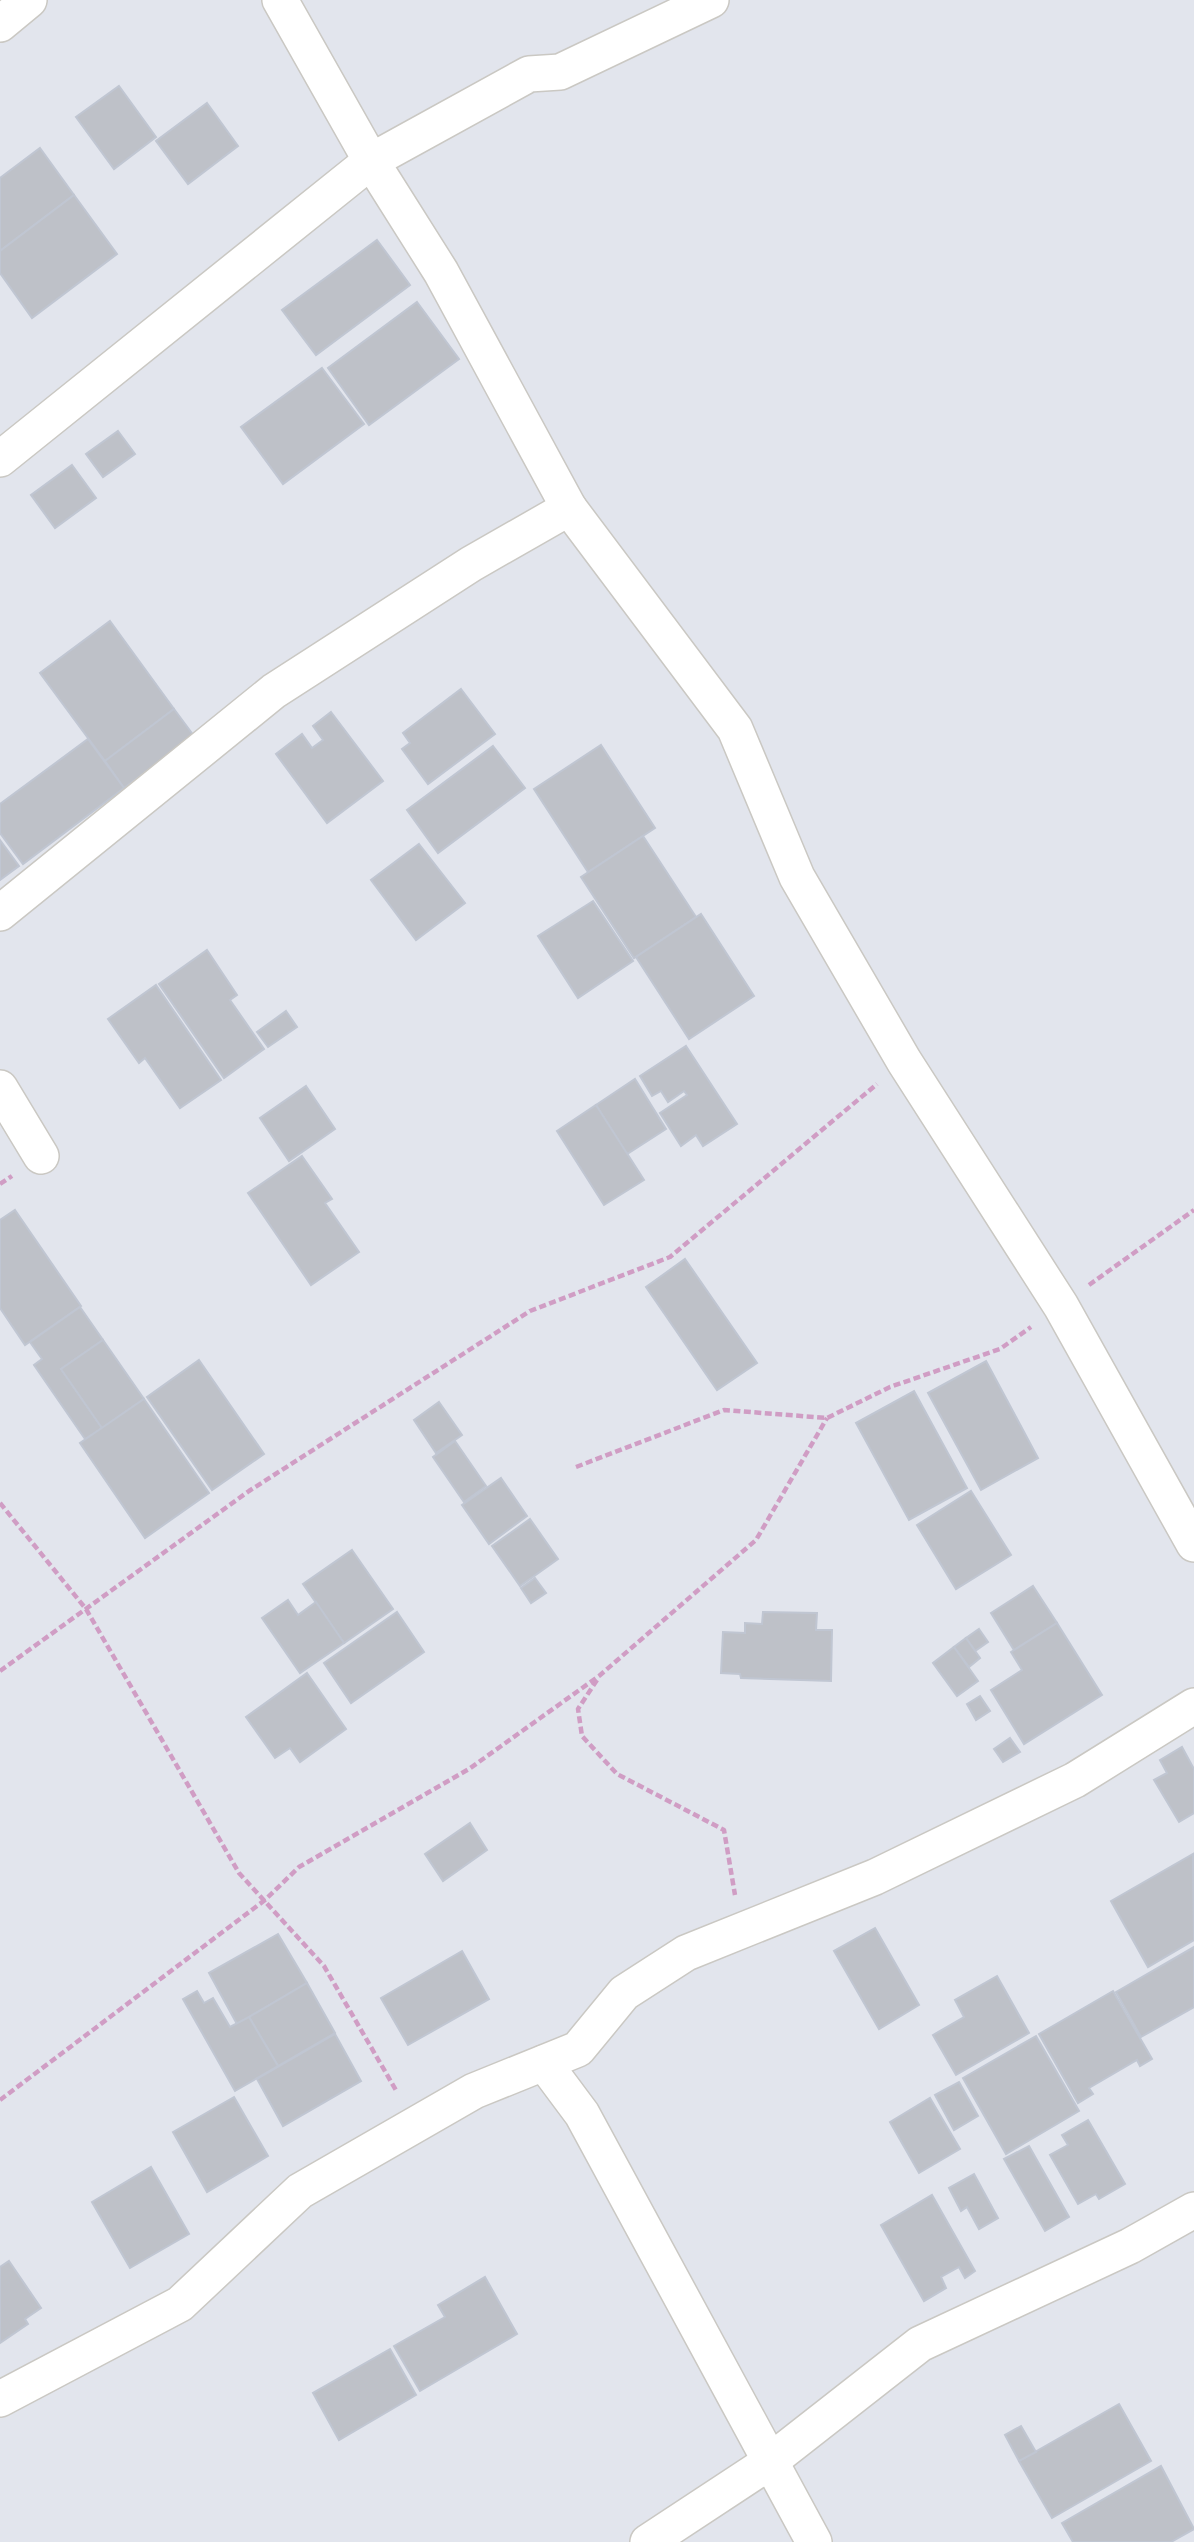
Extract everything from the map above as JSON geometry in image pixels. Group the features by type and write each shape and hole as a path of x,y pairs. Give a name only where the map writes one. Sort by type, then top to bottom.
{"street":[{"path":"0,24 29,0"},
{"path":"280,0 371,162 441,272 569,508 735,729 797,877 904,1061 1060,1306 1194,1544"},
{"path":"0,459 371,162 529,74 560,72 711,0"},
{"path":"0,913 274,691 471,564 569,508"},
{"path":"0,1088 41,1156"},
{"path":"0,2399 180,2304 300,2191 474,2091 578,2049 624,1993 686,1953 875,1877 1075,1780 1194,1706"},
{"path":"544,2063 582,2114 768,2463 814,2542"},
{"path":"648,2542 768,2463 920,2344 1130,2246 1194,2210"}],"path":[{"path":"0,1671 249,1491 530,1311 670,1256 904,1061"},
{"path":"576,1467 724,1410 827,1418 890,1387 1000,1349 1194,1210"},
{"path":"0,2100 264,1900 299,1867 469,1769 599,1676 756,1540 827,1418"},
{"path":"0,1503 86,1609 239,1873 324,1966 415,2125"},
{"path":"599,1676 578,1709 582,1736 617,1774 724,1830 740,1930"}],"building":[{"path":"119,86 156,137 114,169 76,117"},
{"path":"207,103 238,146 188,184 156,141"},
{"path":"40,148 74,195 0,251 0,178"},
{"path":"74,195 117,254 32,318 0,273 0,251"},
{"path":"377,240 410,285 316,355 282,310"},
{"path":"417,302 459,359 369,425 328,368"},
{"path":"322,368 364,424 283,484 241,427"},
{"path":"118,431 135,454 103,477 86,454"},
{"path":"72,465 96,498 55,528 31,495"},
{"path":"110,621 174,709 105,761 40,673"},
{"path":"461,689 495,734 428,784 402,749 410,743 403,733"},
{"path":"174,709 194,736 124,788 105,761"},
{"path":"331,712 383,781 327,823 276,754 302,734 312,748 323,740 313,726"},
{"path":"88,739 124,788 23,864 0,833 0,804"},
{"path":"601,745 655,828 588,872 534,789"},
{"path":"493,746 525,788 438,853 407,810"},
{"path":"643,836 696,917 634,958 581,877"},
{"path":"0,840 19,866 0,880"},
{"path":"419,844 465,903 416,940 371,880"},
{"path":"593,901 633,961 578,998 538,936"},
{"path":"701,914 754,996 689,1039 636,957"},
{"path":"207,950 237,995 230,1000 264,1049 224,1078 159,984"},
{"path":"156,985 221,1080 180,1108 145,1058 139,1063 108,1019"},
{"path":"286,1011 297,1027 268,1047 257,1032"},
{"path":"686,1046 737,1124 703,1146 696,1135 681,1146 660,1113 687,1095 684,1091 668,1102 661,1091 652,1096 640,1076"},
{"path":"635,1079 666,1129 627,1154 596,1105"},
{"path":"306,1086 335,1129 289,1161 260,1118"},
{"path":"596,1105 644,1180 604,1205 557,1131"},
{"path":"302,1156 332,1199 325,1203 359,1252 311,1285 248,1193"},
{"path":"15,1210 81,1306 25,1345 0,1308 0,1220"},
{"path":"685,1259 757,1363 717,1390 646,1287"},
{"path":"80,1307 103,1340 61,1369 102,1428 85,1439 34,1365 42,1359 30,1342"},
{"path":"103,1340 144,1399 102,1428 61,1369"},
{"path":"199,1360 264,1454 212,1490 147,1397"},
{"path":"986,1361 1038,1458 981,1490 928,1393"},
{"path":"914,1391 967,1488 909,1520 856,1423"},
{"path":"144,1399 209,1493 145,1538 80,1443"},
{"path":"439,1402 462,1435 436,1453 414,1420"},
{"path":"455,1441 486,1486 464,1502 433,1457"},
{"path":"501,1478 527,1516 489,1544 462,1505"},
{"path":"971,1491 1011,1555 956,1589 917,1525"},
{"path":"530,1519 558,1559 520,1586 492,1546"},
{"path":"352,1550 393,1609 344,1643 303,1584"},
{"path":"535,1578 546,1593 531,1603 521,1588"},
{"path":"1033,1586 1057,1623 1014,1650 991,1613"},
{"path":"288,1600 298,1615 316,1602 344,1643 300,1673 262,1618"},
{"path":"397,1612 424,1652 351,1703 324,1663"},
{"path":"763,1612 817,1613 816,1630 832,1630 831,1681 741,1678 740,1674 721,1673 723,1632 745,1633 745,1623 762,1624"},
{"path":"1057,1623 1102,1695 1024,1744 991,1690 1022,1670 1011,1652"},
{"path":"979,1629 988,1642 975,1651 966,1638"},
{"path":"966,1638 980,1658 969,1667 954,1647"},
{"path":"954,1647 978,1681 957,1696 933,1663"},
{"path":"307,1673 346,1729 300,1762 290,1748 275,1758 246,1717"},
{"path":"980,1696 990,1711 976,1720 967,1704"},
{"path":"1010,1738 1020,1752 1003,1762 994,1749"},
{"path":"1182,1747 1194,1769 1194,1813 1179,1822 1154,1780 1167,1773 1160,1760"},
{"path":"470,1823 487,1850 443,1881 425,1854"},
{"path":"1193,1854 1194,1940 1148,1967 1111,1901"},
{"path":"875,1928 919,2005 879,2029 834,1951"},
{"path":"278,1934 307,1983 237,2024 209,1973"},
{"path":"1194,1947 1194,2007 1141,2037 1116,1992"},
{"path":"462,1951 489,1999 408,2045 381,1998"},
{"path":"997,1976 1029,2033 956,2075 933,2035 964,2017 955,2000"},
{"path":"307,1983 335,2033 278,2066 249,2017"},
{"path":"197,1991 204,2003 213,1998 230,2027 249,2017 278,2066 235,2091 183,1999"},
{"path":"1113,1991 1152,2059 1140,2066 1137,2060 1089,2088 1093,2094 1078,2103 1039,2034"},
{"path":"335,2034 361,2081 283,2126 257,2079"},
{"path":"1036,2036 1079,2111 1006,2154 963,2078"},
{"path":"959,2082 978,2116 954,2130 935,2095"},
{"path":"234,2097 268,2156 207,2192 173,2132"},
{"path":"930,2098 960,2149 919,2173 890,2122"},
{"path":"1088,2120 1125,2184 1099,2199 1096,2194 1078,2204 1050,2155 1068,2145 1062,2135"},
{"path":"1029,2146 1069,2217 1045,2231 1004,2159"},
{"path":"151,2167 189,2234 130,2268 92,2202"},
{"path":"974,2174 998,2218 979,2229 967,2207 961,2211 949,2188"},
{"path":"932,2195 975,2271 965,2278 959,2267 941,2277 946,2288 924,2301 881,2225"},
{"path":"9,2261 41,2308 25,2319 28,2324 0,2343 0,2267"},
{"path":"485,2277 517,2334 420,2391 394,2346 445,2317 438,2305"},
{"path":"390,2349 416,2395 339,2440 313,2393"},
{"path":"1119,2404 1151,2461 1052,2518 1019,2461"},
{"path":"1021,2426 1036,2452 1019,2461 1005,2435"},
{"path":"1161,2466 1194,2529 1171,2542 1073,2542 1062,2523"}]}
